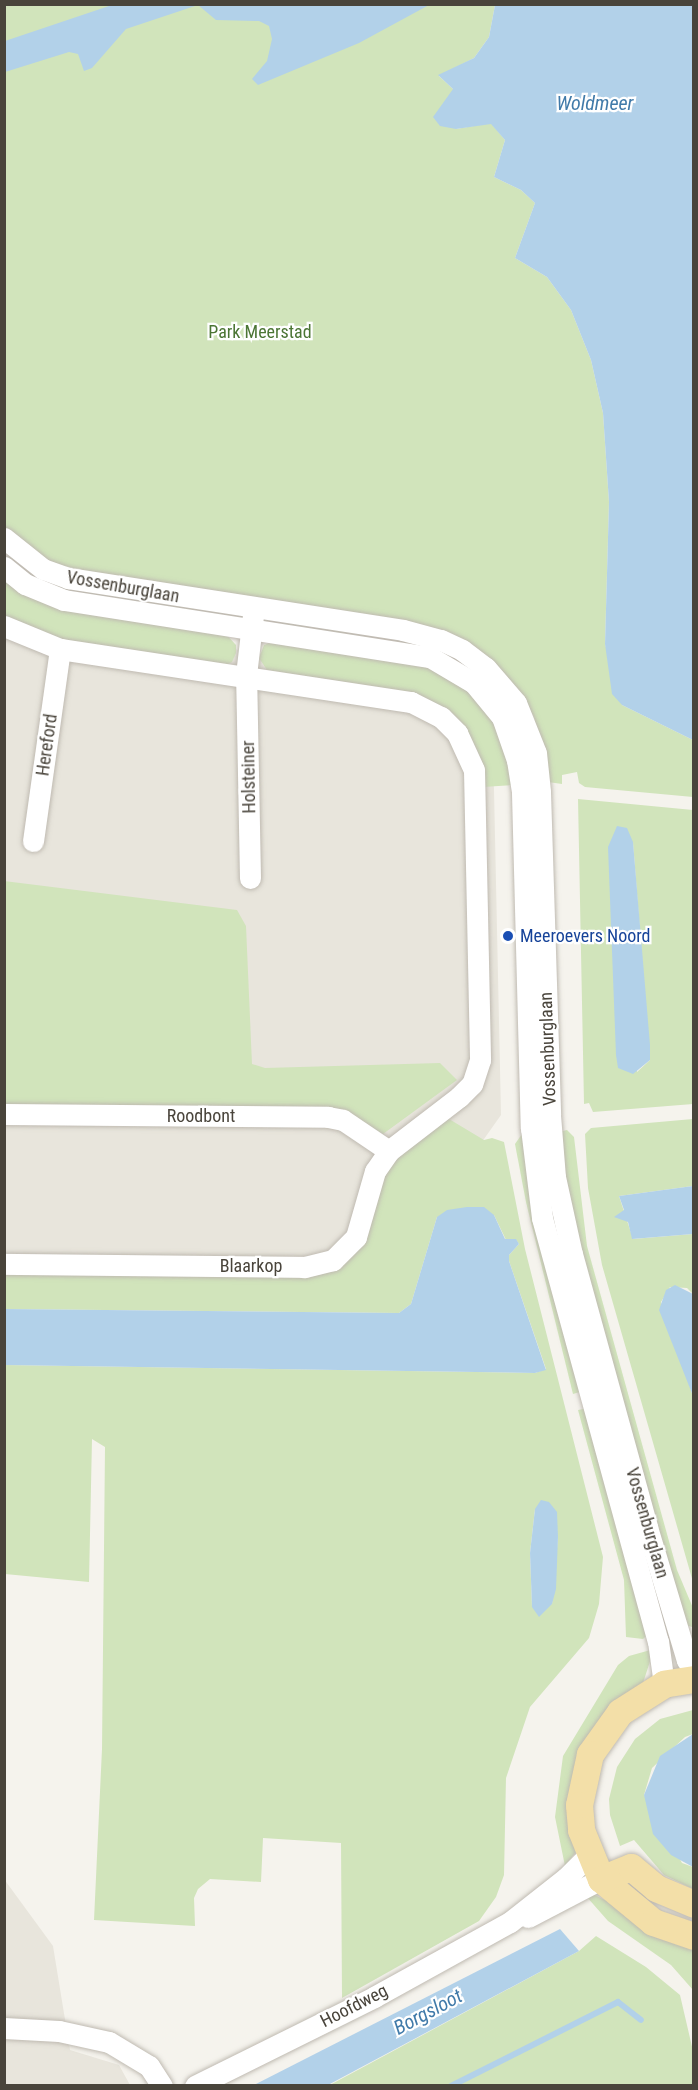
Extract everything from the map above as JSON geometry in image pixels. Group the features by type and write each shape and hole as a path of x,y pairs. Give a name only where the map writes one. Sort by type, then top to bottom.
{"main road":[{"path":"693,1678 620,1712 590,1754 579,1805 589,1855 653,1922 693,1936"},
{"path":"693,1695 664,1693 639,1715 608,1752 598,1777 596,1823 608,1875 658,1908 693,1920"},
{"path":"608,1875 631,1867 657,1888 693,1904"}],"street":[{"name":"Vossenburglaan","path":"4,538 43,569 68,579 437,660 474,683 502,717 509,735 522,793 531,1128 537,1186 549,1243 658,1641 664,1693"},
{"name":"Vossenburglaan","path":"4,567 25,584 64,600 252,619 403,630 441,640 462,650 486,668 507,690 528,725 540,792 550,1115 555,1177 572,1254 647,1527 681,1643 693,1670"},
{"path":"4,626 60,649 246,675 252,619"},
{"name":"Hereford","path":"33,840 60,649"},
{"name":"Holsteiner","path":"246,675 250,878"},
{"name":"Blaarkop","path":"4,1264 304,1266 333,1260 356,1237 375,1171 389,1151 472,1084 480,1060 476,795 469,752 441,717 411,702 246,675"},
{"name":"Roodbont","path":"4,1114 328,1117 343,1120 389,1151"},
{"name":"Hoofdweg","path":"195,2085 374,1997 510,1922 566,1878 589,1855"},
{"name":"Hoofdweg","path":"510,1922 541,1913 608,1875"},
{"path":"4,2028 59,2031 108,2042 149,2066 162,2085"}],"shaded area":[{"path":"4,595 24,612 426,683 493,743 501,1115 377,1290 5,1287"},
{"path":"4,1879 53,1946 70,2050 119,2065 130,2085 5,2085"}],"green space":[{"name":"Park Meerstad","path":"4,5 495,5 489,37 474,58 439,76 453,89 456,129 491,123 505,140 494,177 521,190 535,203 515,258 547,277 571,310 591,360 603,413 609,502 605,644 622,705 693,740 693,797 585,787 579,783 577,772 562,775 562,784 548,782 534,717 520,693 486,658 61,569 15,538 4,526"},
{"path":"4,578 223,631 236,645 236,653 232,662 222,667 60,642 5,620"},
{"path":"272,642 421,662 451,675 496,719 513,785 483,787 477,750 468,733 443,707 415,693 267,670 259,658 264,645"},
{"path":"578,799 693,810 693,1104 593,1112 589,1103 584,1104","holes":["633,842 650,1060 637,1072"]},
{"path":"4,881 237,910 246,926 252,1064 265,1068 440,1063 457,1080 383,1134 340,1111 5,1106"},
{"path":"449,1119 484,1140 492,1138 504,1142 525,1249 603,1557 599,1604 589,1638 530,1707 506,1778 504,1875 496,1897 479,1921 342,1998 341,1843 263,1838 261,1882 210,1879 198,1889 194,1898 195,1926 94,1920 102,1749 105,1447 92,1439 89,1582 5,1574 5,1365 535,1373 546,1369 509,1261 509,1255 519,1244 516,1240 506,1240 494,1215 437,1217 411,1304 399,1313 5,1309 5,1274 314,1276 353,1256 365,1238 380,1181 395,1158","holes":["535,1509 558,1537 552,1604 532,1607 530,1553"]},
{"path":"693,1119 693,1186 619,1196 633,1239 693,1234 693,1294 687,1288 670,1287 661,1302 693,1396 693,1582 602,1265 588,1188 585,1134 591,1128"},
{"path":"567,1130 574,1137 587,1246 677,1570 693,1608 692,1627 683,1624 576,1244 558,1132"},
{"path":"522,1134 583,1391 573,1394 526,1202 515,1144"},
{"path":"588,1408 646,1636 643,1639 626,1637 624,1580 578,1410"},
{"path":"654,1649 643,1683 619,1702 575,1853 565,1866 555,1817 563,1756 618,1665 629,1656"},
{"path":"693,1710 693,1734 685,1737 652,1768 644,1795 682,1863 693,1867 693,1889 664,1875 634,1840 620,1846 610,1815 609,1799 617,1767 635,1739 660,1719"},
{"path":"589,1892 693,1945 693,1990 671,1965 608,1921 586,1896"},
{"path":"596,1936 646,1967 680,1995 693,2051 693,2085 328,2086 579,1951"}],"water":[{"path":"113,4 429,5 359,43 258,85 252,79 267,61 272,39 269,26 259,21 216,20 198,5 126,29 92,68 84,71 78,54 69,52 5,72 5,41"},
{"name":"Woldmeer","path":"495,5 693,5 693,740 622,705 612,694 605,644 609,502 603,413 591,360 571,310 547,277 515,258 535,203 521,190 494,177 505,140 491,124 456,129 440,126 433,117 453,89 438,75 474,58 489,37"},
{"path":"617,826 627,828 633,842 650,1045 650,1060 633,1074 618,1068 616,1055 608,847"},
{"path":"693,1186 693,1234 632,1239 628,1222 614,1217 624,1210 619,1196"},
{"path":"484,1207 494,1215 505,1239 516,1239 519,1244 509,1255 509,1261 546,1370 535,1373 5,1365 5,1309 399,1313 411,1304 437,1217 447,1210"},
{"path":"675,1285 693,1294 693,1396 659,1310 666,1290"},
{"path":"541,1500 549,1502 557,1512 558,1537 556,1589 552,1604 539,1617 532,1607 530,1553 535,1509"},
{"path":"693,1734 693,1867 671,1855 653,1834 644,1795 660,1756"},
{"name":"Borgsloot","path":"560,1929 579,1951 328,2085 254,2085"}],"waterway":[{"path":"451,2086 618,2002 641,2020"}],"place":[{"name":"Meeroevers Noord","path":"508,936"}]}
